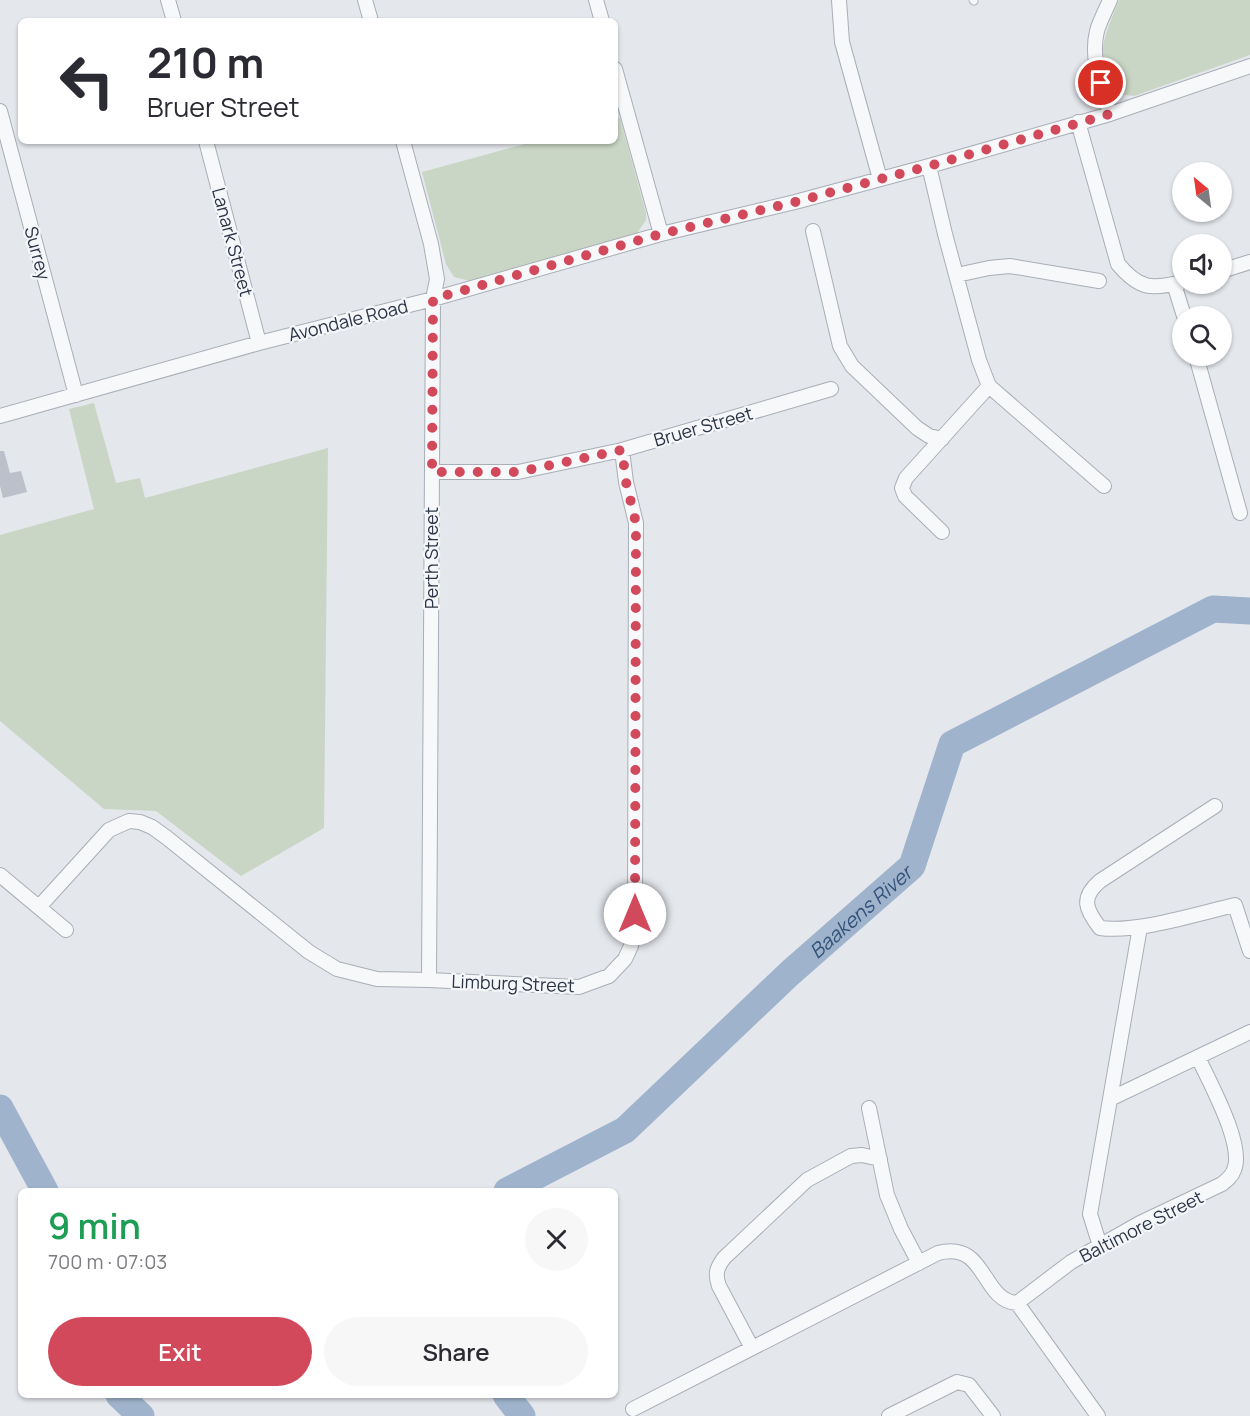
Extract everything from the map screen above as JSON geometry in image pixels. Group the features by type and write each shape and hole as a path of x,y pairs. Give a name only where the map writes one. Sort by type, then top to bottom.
{"street":[{"path":"168,0 173,18"},
{"path":"365,0 370,18"},
{"path":"596,0 601,18"},
{"path":"839,0 842,42 846,61 880,179"},
{"path":"1110,0 1097,31 1095,50 1096,67 1110,114"},
{"name":"Avondale Road","path":"0,416 260,343 433,299 661,234 929,166 1110,114 1250,66"},
{"path":"618,80 661,234"},
{"name":"Surrey","path":"0,111 76,395"},
{"path":"1078,122 1118,264 1130,279 1153,288 1172,284"},
{"name":"Lanark Street","path":"207,144 260,343"},
{"name":"Perth Street","path":"404,144 431,244 437,279 433,299 429,980"},
{"path":"929,166 979,360 989,386 1104,486"},
{"path":"813,231 840,346 852,366 917,428 929,436 942,439"},
{"path":"1232,267 1250,262"},
{"path":"957,275 1010,266 1099,281"},
{"path":"1199,366 1240,513"},
{"path":"942,531 905,496 902,488 906,478 989,386"},
{"name":"Bruer Street","path":"432,472 518,472 622,450 831,389"},
{"name":"Limburg Street","path":"39,907 109,830 129,821 140,822 166,837 300,945 323,962 338,969 377,979 579,987 609,976 625,959 631,946 635,914 636,523 626,482 622,450"},
{"path":"1215,806 1090,889 1086,897 1087,905 1100,928 1112,930 1140,927 1235,905 1250,951"},
{"path":"0,875 66,930"},
{"path":"1100,1246 1090,1214 1140,927"},
{"path":"1110,1099 1250,1032"},
{"name":"Baltimore Street","path":"1017,1303 1071,1262 1140,1223 1222,1184 1235,1169 1236,1147 1233,1135 1198,1057"},
{"path":"869,1108 887,1196 919,1263"},
{"path":"752,1348 719,1286 716,1275 717,1267 807,1180 851,1156 862,1155 880,1159"},
{"path":"633,1409 948,1250 963,1252 1006,1302 1017,1303 1098,1416"},
{"path":"889,1416 957,1382 969,1385 993,1416"}],"green space":[{"path":"1119,0 1250,0 1250,55 1134,96 1117,94 1105,77 1102,55 1108,27"},
{"path":"618,118 620,118 646,213 646,220 637,233 470,281 454,277 446,264 422,172 525,144 618,144"},
{"path":"94,403 116,483 140,478 145,498 328,448 324,828 241,876 156,811 104,809 0,721 0,535 94,509 69,409"}],"building":[{"path":"0,451 4,451 10,473 21,471 27,492 3,498 0,486"}],"waterway":[{"name":"Baakens River","path":"513,1188 625,1130 790,973 912,866 952,744 1213,609 1250,611"},
{"name":"Baakens River","path":"0,1108 43,1188"},
{"name":"Baakens River","path":"122,1398 141,1416"},
{"name":"Baakens River","path":"508,1398 522,1416"}],"route":[{"path":"635,914 636,523 626,482 622,450 518,472 432,472 433,299 661,234 795,202 1110,114 1101,83"}]}
